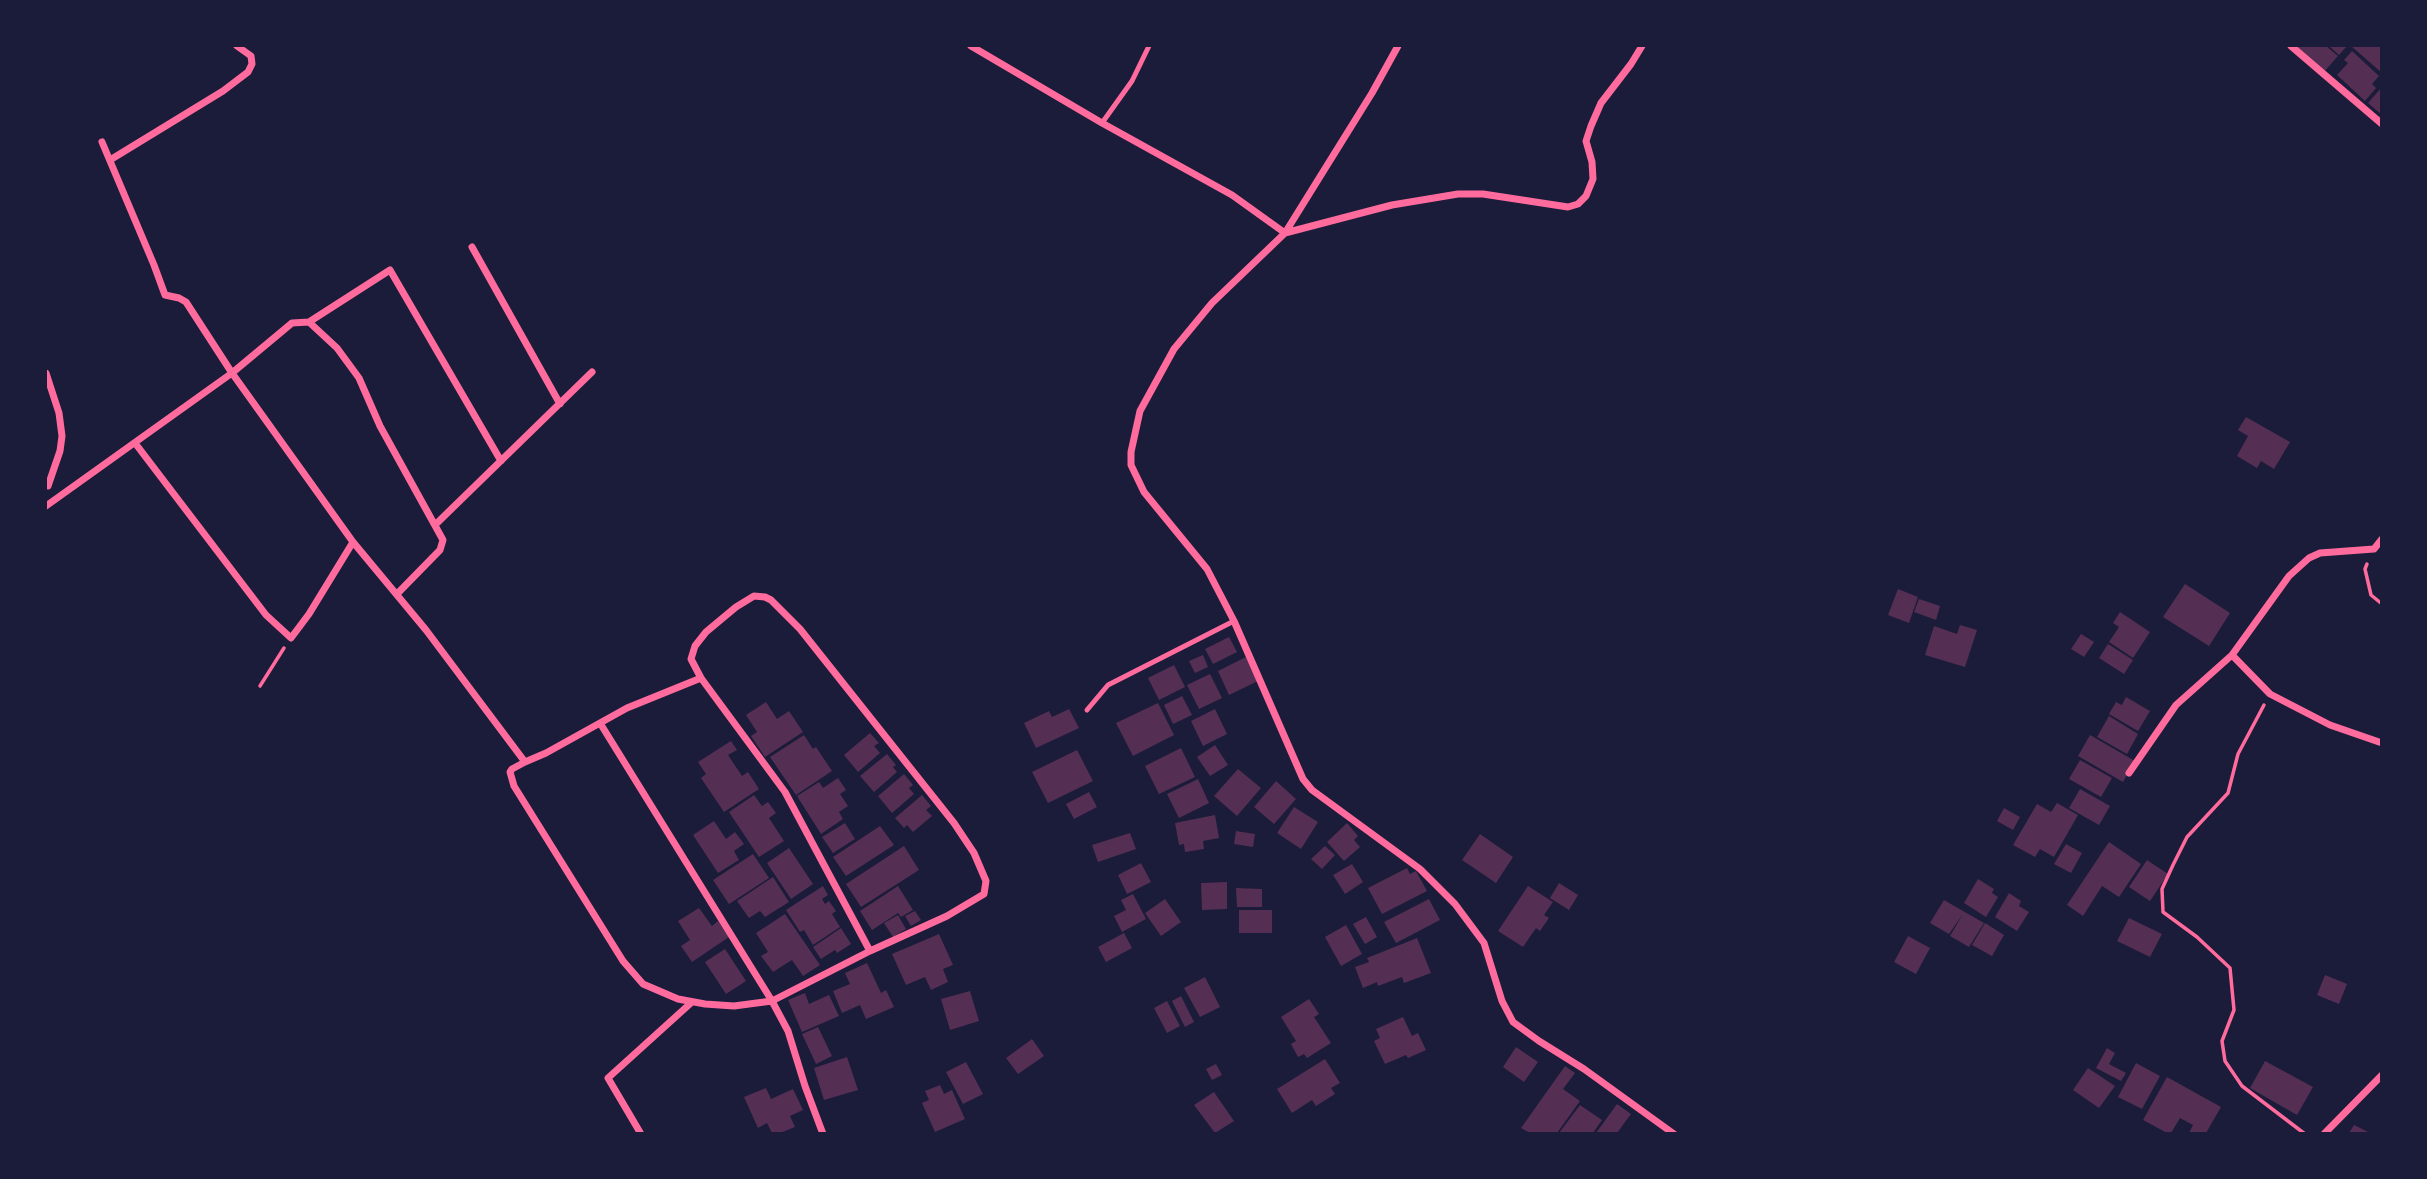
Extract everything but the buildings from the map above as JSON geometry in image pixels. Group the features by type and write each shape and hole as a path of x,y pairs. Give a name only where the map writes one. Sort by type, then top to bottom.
{"street":[{"path":"110,160 223,91 248,72 252,64 251,56 237,46"},
{"path":"971,46 1232,195 1285,233"},
{"path":"1398,46 1285,233 1212,303 1174,349 1143,404 1131,452 1131,465 1135,478 1160,513 1207,569 1234,621 1303,779 1312,790 1420,869 1455,904 1484,943 1502,1001 1513,1022 1674,1133"},
{"path":"1285,233 1392,205 1458,194 1483,194 1568,207 1578,204 1586,196 1593,178 1586,141 1591,126 1601,103 1642,46"},
{"path":"2291,46 2382,124"},
{"path":"102,142 165,295 186,302 232,373 353,542 434,640 525,762"},
{"path":"472,247 559,404"},
{"path":"46,506 232,373 292,323 309,323 390,270 501,461"},
{"path":"309,323 337,348 359,378 380,426 443,540 440,550 397,594"},
{"path":"435,525 592,372"},
{"path":"46,373 59,414 62,436 60,451 47,486 67,492"},
{"path":"135,443 266,615 290,638 309,614 353,542"},
{"path":"2129,773 2176,705 2232,655 2289,576 2309,558 2320,553 2374,549 2382,538"},
{"path":"701,678 627,708 512,769 510,778 514,786 623,961 643,984 660,993 692,1002 734,1006 772,1001 980,898 986,889 986,881 974,853 954,823 800,629 765,597 754,596 706,632 695,646 691,659 701,678 785,792 870,951"},
{"path":"2232,655 2270,694 2330,725 2382,743"},
{"path":"600,723 772,1001 788,1031 823,1133"},
{"path":"641,1133 608,1077 692,1002"},
{"path":"2325,1133 2382,1075"}],"lane":[{"path":"1102,123 1132,81 1149,46"},
{"path":"1087,710 1108,685 1234,621"}],"path":[{"path":"2374,549 2365,569 2371,595 2382,604"},
{"path":"260,686 290,638"},
{"path":"2270,694 2238,754 2228,793 2187,837 2173,865 2162,888 2163,912 2197,937 2230,968 2234,1010 2222,1041 2225,1061 2242,1086 2305,1133"}]}
